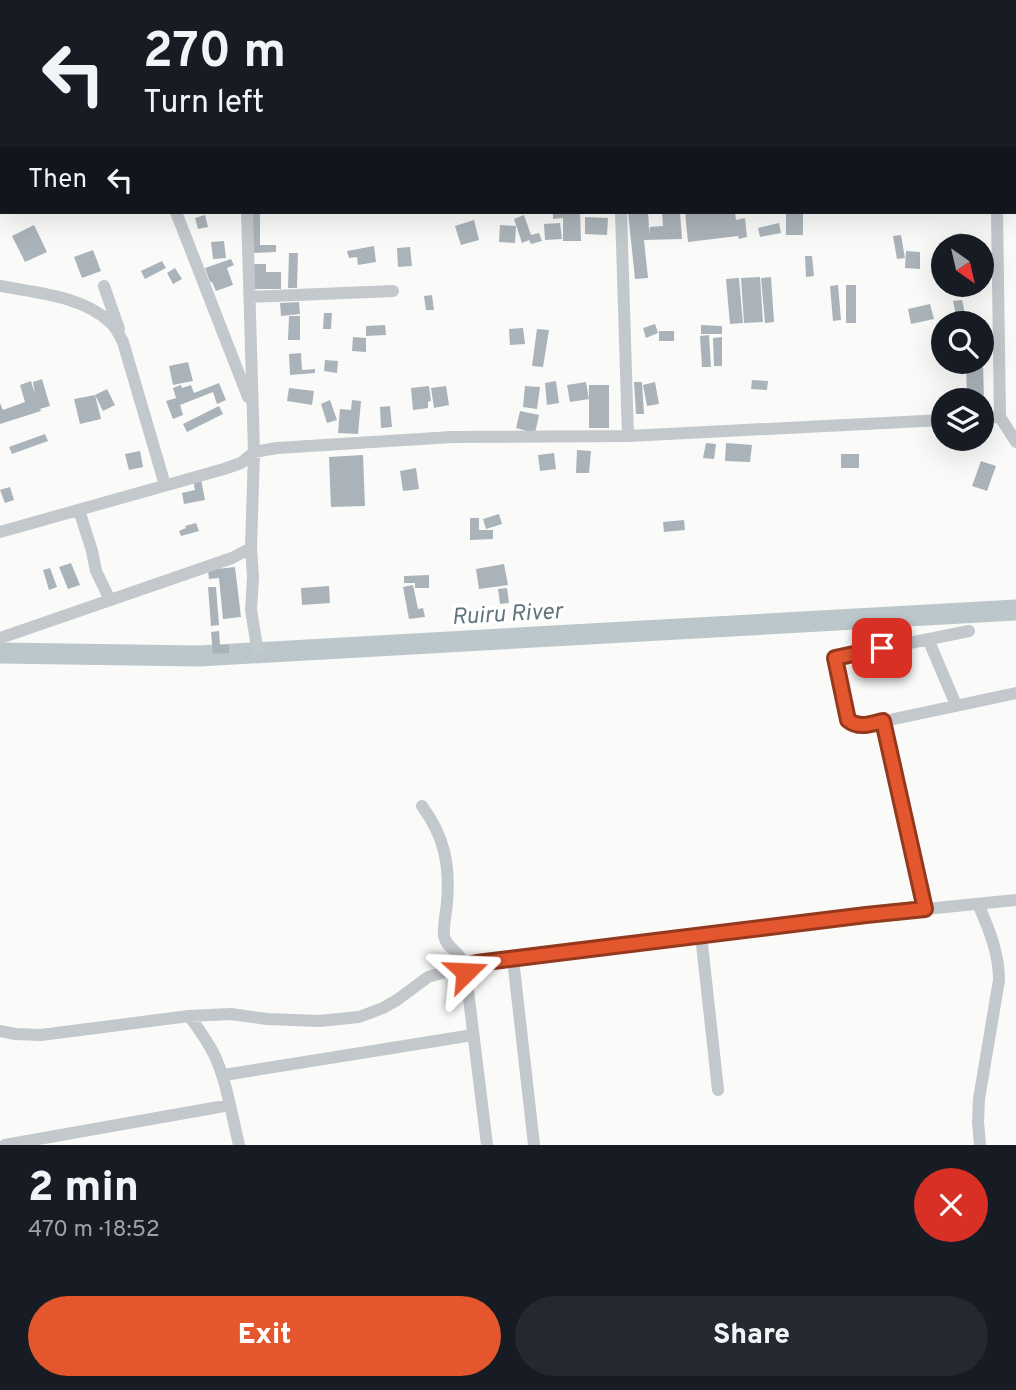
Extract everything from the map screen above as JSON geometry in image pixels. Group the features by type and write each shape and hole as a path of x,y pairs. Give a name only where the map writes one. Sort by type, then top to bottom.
{"street":[{"path":"177,214 252,408"},
{"path":"247,214 254,452 251,610 257,647"},
{"path":"621,214 628,436"},
{"path":"997,214 1000,417 1016,442"},
{"path":"0,286 46,294 91,309 113,324 123,342"},
{"path":"104,286 165,485"},
{"path":"250,297 393,291"},
{"path":"994,417 1000,417"},
{"path":"0,532 241,464 254,452 277,447 452,437 628,436 931,421"},
{"path":"79,510 96,571 110,600"},
{"path":"0,638 232,558 251,548"},
{"path":"969,631 835,658 848,720 861,726 1016,693"},
{"path":"928,639 956,705"},
{"path":"883,721 925,909"},
{"path":"422,806 434,822 442,841 447,866 444,935 446,942 463,958 465,966 487,1145"},
{"path":"0,1031 41,1035 189,1016 231,1014 267,1019 319,1021 359,1017 397,1000 428,977 465,966 1016,900"},
{"path":"978,904 990,931 999,964 999,980 979,1100 980,1145"},
{"path":"701,936 718,1090"},
{"path":"513,959 534,1145"},
{"path":"189,1016 205,1037 224,1074 239,1145"},
{"path":"224,1074 473,1035"},
{"path":"5,1145 230,1105"}],"building":[{"path":"253,214 260,214 260,245 276,245 276,252 253,253"},
{"path":"553,214 580,214 581,241 563,241 563,218 553,219"},
{"path":"628,214 648,214 650,234 650,227 663,226 662,214 680,214 682,239 644,240 648,278 635,279"},
{"path":"685,214 735,214 736,220 745,218 747,237 688,242"},
{"path":"786,214 803,214 803,235 786,235"},
{"path":"205,215 208,227 198,229 195,218"},
{"path":"524,215 531,235 539,233 542,241 531,244 529,240 522,243 514,219"},
{"path":"585,217 608,218 607,235 585,234"},
{"path":"474,220 479,240 461,245 455,226"},
{"path":"560,223 562,239 545,240 544,224"},
{"path":"779,223 781,233 760,237 758,228"},
{"path":"34,225 47,252 25,262 12,236"},
{"path":"500,225 516,226 515,243 499,242"},
{"path":"901,235 905,258 897,259 893,236"},
{"path":"224,241 226,258 213,259 211,242"},
{"path":"374,246 376,262 358,265 357,257 349,258 347,251"},
{"path":"410,247 412,266 398,267 397,248"},
{"path":"93,250 101,271 82,278 74,257"},
{"path":"906,251 920,252 920,269 905,268"},
{"path":"289,253 298,253 297,288 288,288"},
{"path":"805,256 812,256 814,276 806,277"},
{"path":"231,259 234,265 227,268 233,285 216,291 205,268"},
{"path":"162,261 166,268 145,279 141,271"},
{"path":"254,264 266,264 266,272 281,272 281,289 254,289"},
{"path":"175,268 182,279 173,284 167,273"},
{"path":"760,277 763,322 744,323 741,278"},
{"path":"771,277 774,322 765,323 761,278"},
{"path":"739,278 743,323 730,324 726,279"},
{"path":"838,285 841,320 833,321 830,286"},
{"path":"846,285 856,285 856,323 846,323"},
{"path":"432,295 434,310 426,310 424,296"},
{"path":"962,300 964,311 955,311 953,301"},
{"path":"299,302 300,314 281,316 280,303"},
{"path":"930,304 931,320 911,324 908,309"},
{"path":"324,313 332,313 331,329 323,329"},
{"path":"289,316 300,316 300,340 288,340"},
{"path":"655,324 658,333 646,338 643,328"},
{"path":"385,325 386,335 366,336 366,326"},
{"path":"701,325 722,326 722,334 701,334"},
{"path":"523,328 525,344 510,345 509,329"},
{"path":"537,329 549,330 543,367 532,366"},
{"path":"659,331 674,331 674,341 659,341"},
{"path":"709,335 711,367 702,367 700,336"},
{"path":"353,337 366,338 366,352 352,351"},
{"path":"722,337 722,366 714,366 713,338"},
{"path":"301,353 302,370 315,369 315,373 290,375 289,354"},
{"path":"325,360 338,361 337,373 324,371"},
{"path":"188,362 193,381 173,385 169,366"},
{"path":"966,374 983,374 984,388 967,388"},
{"path":"42,379 50,406 0,424 0,403 3,410 25,402 20,385 31,381 35,394 33,382"},
{"path":"752,380 768,381 767,390 751,389"},
{"path":"556,381 559,403 547,405 545,383"},
{"path":"586,382 589,399 570,402 567,385"},
{"path":"634,382 642,382 644,414 636,414"},
{"path":"655,382 659,404 647,406 643,385"},
{"path":"219,383 226,400 217,404 213,392 180,405 183,415 173,419 166,401 176,398 173,388 191,385 194,393"},
{"path":"589,385 609,385 609,428 589,428"},
{"path":"429,386 431,401 428,402 428,408 413,410 411,388"},
{"path":"446,386 449,405 434,408 431,388"},
{"path":"525,386 540,387 537,409 523,407"},
{"path":"289,388 314,391 312,405 287,401"},
{"path":"107,389 115,405 103,411 95,395"},
{"path":"95,395 101,419 80,424 74,399"},
{"path":"330,400 337,420 327,423 321,404"},
{"path":"352,400 361,401 358,434 338,433 340,409 351,410"},
{"path":"219,406 223,414 187,432 183,424"},
{"path":"390,406 392,427 381,428 380,407"},
{"path":"520,411 539,415 535,433 516,428"},
{"path":"45,434 48,441 12,454 9,447"},
{"path":"706,443 716,444 714,459 703,458"},
{"path":"726,443 752,445 750,462 725,461"},
{"path":"577,450 591,451 589,473 576,473"},
{"path":"140,451 143,467 129,470 125,454"},
{"path":"554,453 556,469 540,471 538,455"},
{"path":"841,454 859,454 859,468 841,468"},
{"path":"363,455 365,506 331,507 329,457"},
{"path":"981,461 996,466 987,491 972,486"},
{"path":"416,468 419,489 403,491 400,471"},
{"path":"201,479 205,500 184,504 182,493 195,490 193,480"},
{"path":"10,487 14,500 5,503 0,490"},
{"path":"499,514 502,524 486,529 483,519"},
{"path":"470,518 479,518 479,530 493,530 493,539 470,540"},
{"path":"684,520 685,530 664,532 663,522"},
{"path":"196,523 199,531 181,536 179,531"},
{"path":"71,563 80,585 68,589 59,567"},
{"path":"504,564 508,585 479,589 476,569"},
{"path":"235,567 241,617 223,619 219,578 209,579 208,570"},
{"path":"50,568 57,587 49,590 43,570"},
{"path":"429,575 429,588 415,588 415,583 404,583 404,576"},
{"path":"413,585 418,609 423,608 425,617 409,619 403,587"},
{"path":"329,586 330,603 302,605 301,588"},
{"path":"208,587 216,587 219,625 211,626"},
{"path":"507,588 509,603 500,604 498,589"},
{"path":"219,631 220,645 229,645 229,653 213,654 211,632"}],"waterway":[{"name":"Ruiru River","path":"0,653 199,656 1016,610"}],"route":[{"path":"466,972 465,966 477,963 925,909 883,721 861,726 848,720 835,658 882,648"}]}
